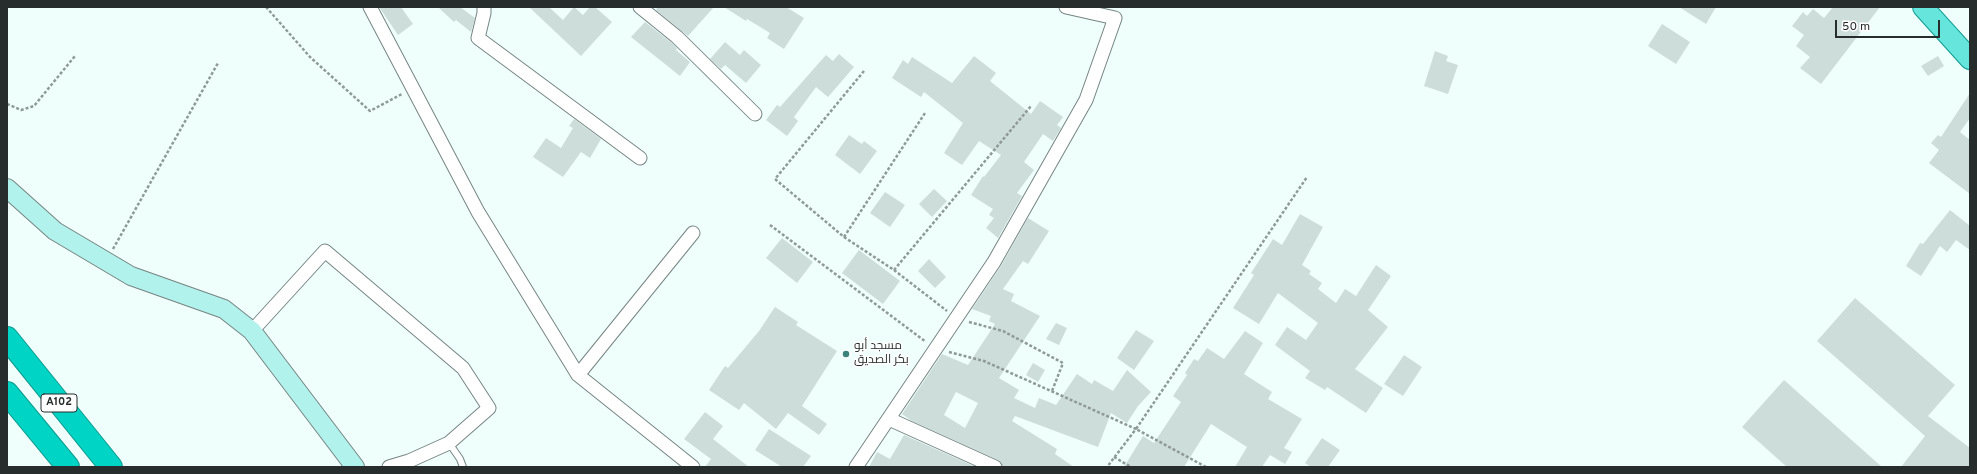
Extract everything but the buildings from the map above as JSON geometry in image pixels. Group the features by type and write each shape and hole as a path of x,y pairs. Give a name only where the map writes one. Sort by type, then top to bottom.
{"highway":[{"name":"A102","path":"7,338 111,467"},
{"name":"A102","path":"7,393 68,467"}],"main road":[{"path":"1923,7 1970,59"},
{"path":"7,188 55,231 131,276 224,309 252,331 355,467"}],"street":[{"path":"370,7 478,212 578,375 693,467"},
{"path":"484,7 484,14 478,38 640,158"},
{"path":"640,7 677,37 755,114"},
{"path":"856,467 994,262 1086,100 1115,18 1066,7"},
{"path":"578,375 693,233"},
{"path":"252,331 325,251 464,368 489,408 449,443 389,467"},
{"path":"889,419 995,467"}],"lane":[{"path":"449,443 460,459 462,467"}],"path":[{"path":"266,7 310,57 370,111 412,88"},
{"path":"7,104 21,110 34,106 75,56"},
{"path":"106,261 218,64"},
{"path":"864,71 775,179 844,237 894,270 956,318 1002,331 1062,363 1052,391"},
{"path":"894,270 1031,106"},
{"path":"844,237 925,114"},
{"path":"1107,467 1136,429 1307,177"},
{"path":"770,225 936,349 984,361 1136,429 1206,467"},
{"path":"1114,457 1132,467"}],"place":[{"name":"مسجد أبو بكر الصديق","path":"846,354"}]}
